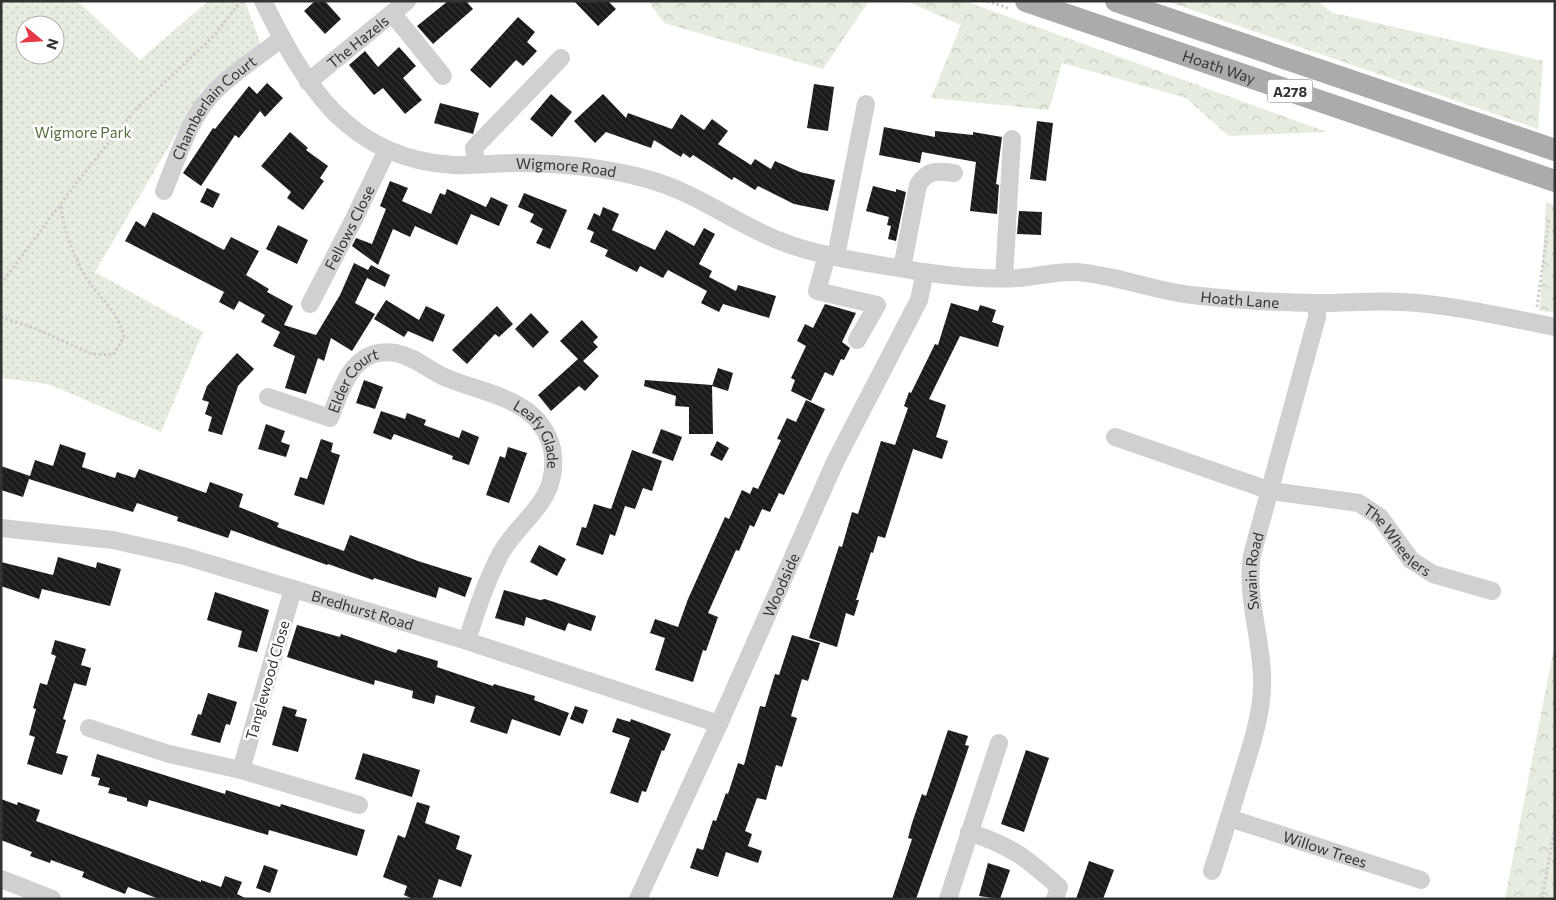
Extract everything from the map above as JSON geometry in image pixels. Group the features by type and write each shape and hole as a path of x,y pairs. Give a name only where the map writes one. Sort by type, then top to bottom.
{"main road":[{"name":"Hoath Way","path":"1026,1 1555,181"},
{"name":"Hoath Way","path":"1116,1 1555,150"}],"street":[{"name":"Wigmore Road","path":"263,1 282,39 308,82 342,122 358,134 387,150 417,160 454,165 536,164 579,166 648,179 698,198 796,248 925,272"},
{"name":"The Hazels","path":"308,82 407,1"},
{"path":"392,13 443,76"},
{"name":"Chamberlain Court","path":"164,191 178,155 206,101 226,82 282,39"},
{"path":"476,164 474,148 561,58"},
{"path":"857,340 877,305 817,291 832,255 866,104"},
{"path":"1004,278 1012,139"},
{"name":"Fellows Close","path":"310,304 387,150"},
{"path":"902,268 918,185 924,175 933,171 954,173"},
{"name":"Hoath Lane","path":"925,272 1004,278 1077,272 1196,296 1317,303 1401,302 1450,307 1555,326"},
{"name":"Woodside","path":"638,899 719,724 835,462 919,300 925,272"},
{"name":"Swain Road","path":"1212,872 1256,730 1262,688 1249,574 1317,317 1317,303"},
{"name":"Elder Court","path":"268,397 330,418 340,392 355,366 363,359 383,352 409,357 426,364 444,377"},
{"name":"Leafy Glade","path":"444,377 514,402 528,412 538,420 553,456 552,472 544,497 536,511 503,550 490,574 467,641"},
{"name":"The Wheelers","path":"1115,437 1175,460 1271,491 1359,504 1380,517 1411,560 1432,574 1492,591"},
{"name":"Bredhurst Road","path":"1,528 75,535 140,545 467,641 719,724"},
{"name":"Tanglewood Close","path":"241,770 293,589"},
{"path":"89,728 169,754 241,770 358,805"},
{"path":"948,899 999,743"},
{"name":"Willow Trees","path":"1229,818 1421,880"},
{"path":"969,832 1000,843 1026,857 1059,887 1055,899"},
{"path":"1,879 52,899"}],"path":[{"path":"1,284 136,110 213,37 241,1"},
{"path":"1,317 34,328 92,354 113,355 124,337 119,320 82,272 62,222 61,205"},
{"path":"1535,323 1549,218"},
{"path":"1542,899 1555,826"}],"green space":[{"name":"Wigmore Park","path":"1,1 72,1 81,4 140,60 208,1 245,1 261,45 202,90 95,272 203,332 161,432 48,384 1,378"},
{"path":"648,1 869,1 823,69 664,23"},
{"path":"906,1 965,1 1327,132 1229,136 1186,98 1062,63 1049,110 931,98 961,25"},
{"path":"1166,1 1318,1 1333,13 1543,61 1538,129"},
{"path":"1546,202 1555,205 1555,313 1540,310"},
{"path":"1555,642 1555,899 1505,899"}],"building":[{"path":"315,1 325,1 341,19 325,34 304,11"},
{"path":"448,1 466,1 473,9 433,44 417,26"},
{"path":"574,1 608,1 616,9 598,26"},
{"path":"518,17 535,32 527,42 537,51 523,66 516,60 490,88 470,70"},
{"path":"399,47 416,66 403,78 422,100 405,114 383,88 374,95 349,65 365,51 378,67"},
{"path":"267,83 283,98 265,117 260,111 239,138 235,135 201,186 183,173 213,128 215,129 249,86 257,94"},
{"path":"814,84 834,87 828,131 807,128"},
{"path":"551,94 572,112 552,137 530,119"},
{"path":"603,94 626,118 628,113 672,129 681,114 704,130 712,119 728,131 718,144 751,165 755,159 771,169 775,161 800,172 835,180 828,211 794,204 758,186 755,190 734,177 732,180 693,155 690,158 683,153 681,157 654,140 651,148 606,132 595,143 574,121"},
{"path":"440,103 479,113 473,134 434,123"},
{"path":"1037,121 1053,123 1046,181 1030,179"},
{"path":"884,127 935,137 935,131 973,135 973,132 1002,137 996,184 999,185 997,214 970,211 976,162 922,152 920,163 879,155"},
{"path":"290,132 308,148 306,150 328,166 320,178 324,181 303,210 287,198 291,192 261,166"},
{"path":"390,181 408,188 402,201 431,214 440,193 445,195 447,189 486,207 491,197 508,205 499,226 471,214 457,245 415,226 410,237 393,229 378,265 352,246 356,238 372,244 386,209 380,206"},
{"path":"873,186 896,192 896,189 906,192 896,241 888,239 891,226 887,225 889,217 866,211"},
{"path":"207,188 220,194 213,208 200,202"},
{"path":"524,193 567,210 550,249 536,243 543,229 530,222 534,214 518,207"},
{"path":"603,207 619,214 612,230 655,250 666,230 694,246 704,228 715,234 699,264 712,271 709,277 736,291 738,285 776,296 769,318 723,304 719,312 701,303 707,291 668,270 663,278 640,266 637,272 605,256 608,250 590,242 594,232 587,229 594,213 600,216"},
{"path":"1019,211 1042,212 1041,235 1017,234"},
{"path":"153,212 224,250 231,237 259,251 246,275 269,289 267,292 293,306 284,325 316,335 340,295 354,263 368,270 371,265 390,275 385,287 367,278 355,303 375,314 352,351 331,338 324,361 318,358 306,394 285,388 295,356 273,346 280,332 261,322 265,315 239,301 234,310 219,302 224,292 125,241 136,221 145,227"},
{"path":"278,225 308,240 297,264 266,249"},
{"path":"386,300 419,320 426,306 445,315 433,342 408,331 404,337 374,319"},
{"path":"951,303 978,311 980,305 996,310 992,322 1004,326 998,347 960,336 929,399 946,405 936,437 948,441 942,459 913,449 885,538 878,536 856,600 859,600 854,616 846,613 837,647 809,638 839,546 842,547 852,512 858,514 881,441 895,445 908,408 904,406 909,392 911,393 935,344 938,345"},
{"path":"825,304 856,313 842,342 850,348 844,360 841,359 833,376 825,372 811,401 791,391 795,380 791,378 806,346 797,341 805,324 813,328"},
{"path":"497,306 513,324 499,337 495,334 467,364 452,350"},
{"path":"531,313 549,332 533,348 515,329"},
{"path":"582,320 598,337 593,342 598,347 583,361 599,376 585,391 579,386 551,411 538,395 578,359 560,341"},
{"path":"237,353 254,369 238,386 222,435 208,431 212,417 205,414 209,402 202,400 207,386"},
{"path":"718,368 733,373 728,391 712,386"},
{"path":"364,380 383,387 375,409 356,403"},
{"path":"645,380 712,385 713,434 689,434 689,407 675,406 676,396 644,386"},
{"path":"806,400 825,409 784,495 779,493 770,512 762,509 754,527 750,525 739,551 736,550 708,613 718,617 706,651 703,650 693,682 655,670 665,638 650,633 655,619 678,627 688,599 725,517 729,519 742,490 750,494 753,487 758,489 781,440 777,439 787,418 796,422"},
{"path":"381,411 405,419 407,413 426,420 424,425 459,438 462,430 479,437 469,465 452,459 453,456 394,434 391,440 373,433"},
{"path":"266,424 285,431 281,442 290,445 286,457 258,449"},
{"path":"661,429 682,437 673,461 652,453"},
{"path":"321,439 333,443 331,452 340,455 324,505 294,495 300,477 307,479"},
{"path":"717,441 729,448 722,461 710,455"},
{"path":"60,444 86,453 82,467 115,478 117,472 135,478 139,469 206,493 210,482 243,494 239,507 279,523 277,527 344,551 350,535 418,561 472,578 465,597 439,587 436,598 327,565 231,530 228,538 177,521 178,517 137,503 133,512 29,479 23,497 1,490 1,466 30,476 35,460 53,466"},
{"path":"508,447 527,453 509,503 486,495 500,456 505,458"},
{"path":"632,450 662,461 652,491 643,488 635,509 625,506 615,536 610,534 603,555 576,545 582,527 586,528 594,504 611,509"},
{"path":"539,545 566,559 557,576 530,562"},
{"path":"58,557 96,568 97,562 121,569 110,606 42,589 39,599 1,586 1,562 53,575"},
{"path":"504,590 540,600 545,599 596,616 591,631 568,623 565,631 526,617 524,626 495,618"},
{"path":"215,592 269,610 257,652 238,647 242,631 207,620"},
{"path":"297,625 340,637 341,634 396,653 398,649 438,661 437,667 493,686 494,684 535,696 534,700 569,713 560,736 512,719 507,734 470,722 475,707 436,695 434,704 412,698 413,691 375,680 374,685 287,657"},
{"path":"792,635 820,643 808,681 802,679 791,716 797,718 782,767 776,765 766,800 757,798 745,831 752,834 748,846 762,851 758,863 726,852 718,877 690,868 697,848 703,850 713,820 716,821 726,793 728,794 738,763 744,765 760,706 765,707 775,674 779,675"},
{"path":"55,640 86,649 81,665 91,668 86,686 74,683 63,719 66,720 56,753 68,756 62,775 27,764 35,737 29,735 36,709 33,708 40,683 47,685 56,656 51,654"},
{"path":"208,693 237,702 230,725 226,724 220,743 191,735 198,714 201,715"},
{"path":"283,706 297,710 295,716 307,719 298,752 272,745"},
{"path":"575,706 588,710 583,724 570,719"},
{"path":"617,718 630,722 631,719 671,734 664,751 662,750 646,792 642,791 638,803 610,793 630,738 612,732"},
{"path":"948,730 968,736 965,745 969,746 916,899 892,899 912,839 908,838 912,823 922,794 926,796"},
{"path":"1026,750 1049,758 1024,832 1001,824"},
{"path":"363,753 420,770 412,797 355,779"},
{"path":"97,754 225,794 226,790 280,807 281,804 365,830 357,856 269,830 268,835 149,800 147,807 127,801 127,798 108,793 110,788 98,785 100,778 91,776"},
{"path":"1,799 17,805 18,802 40,810 36,821 201,882 201,880 221,887 225,876 242,882 237,894 247,899 159,899 128,887 125,894 82,877 84,872 51,860 50,863 30,856 32,852 1,840"},
{"path":"417,802 430,806 425,823 460,836 456,849 472,855 461,887 439,879 432,899 413,899 404,895 407,886 383,877 398,835 405,838"},
{"path":"1089,861 1114,870 1103,899 1076,899"},
{"path":"988,863 1010,870 1000,899 979,896"},
{"path":"264,865 278,870 270,893 256,888"}]}
